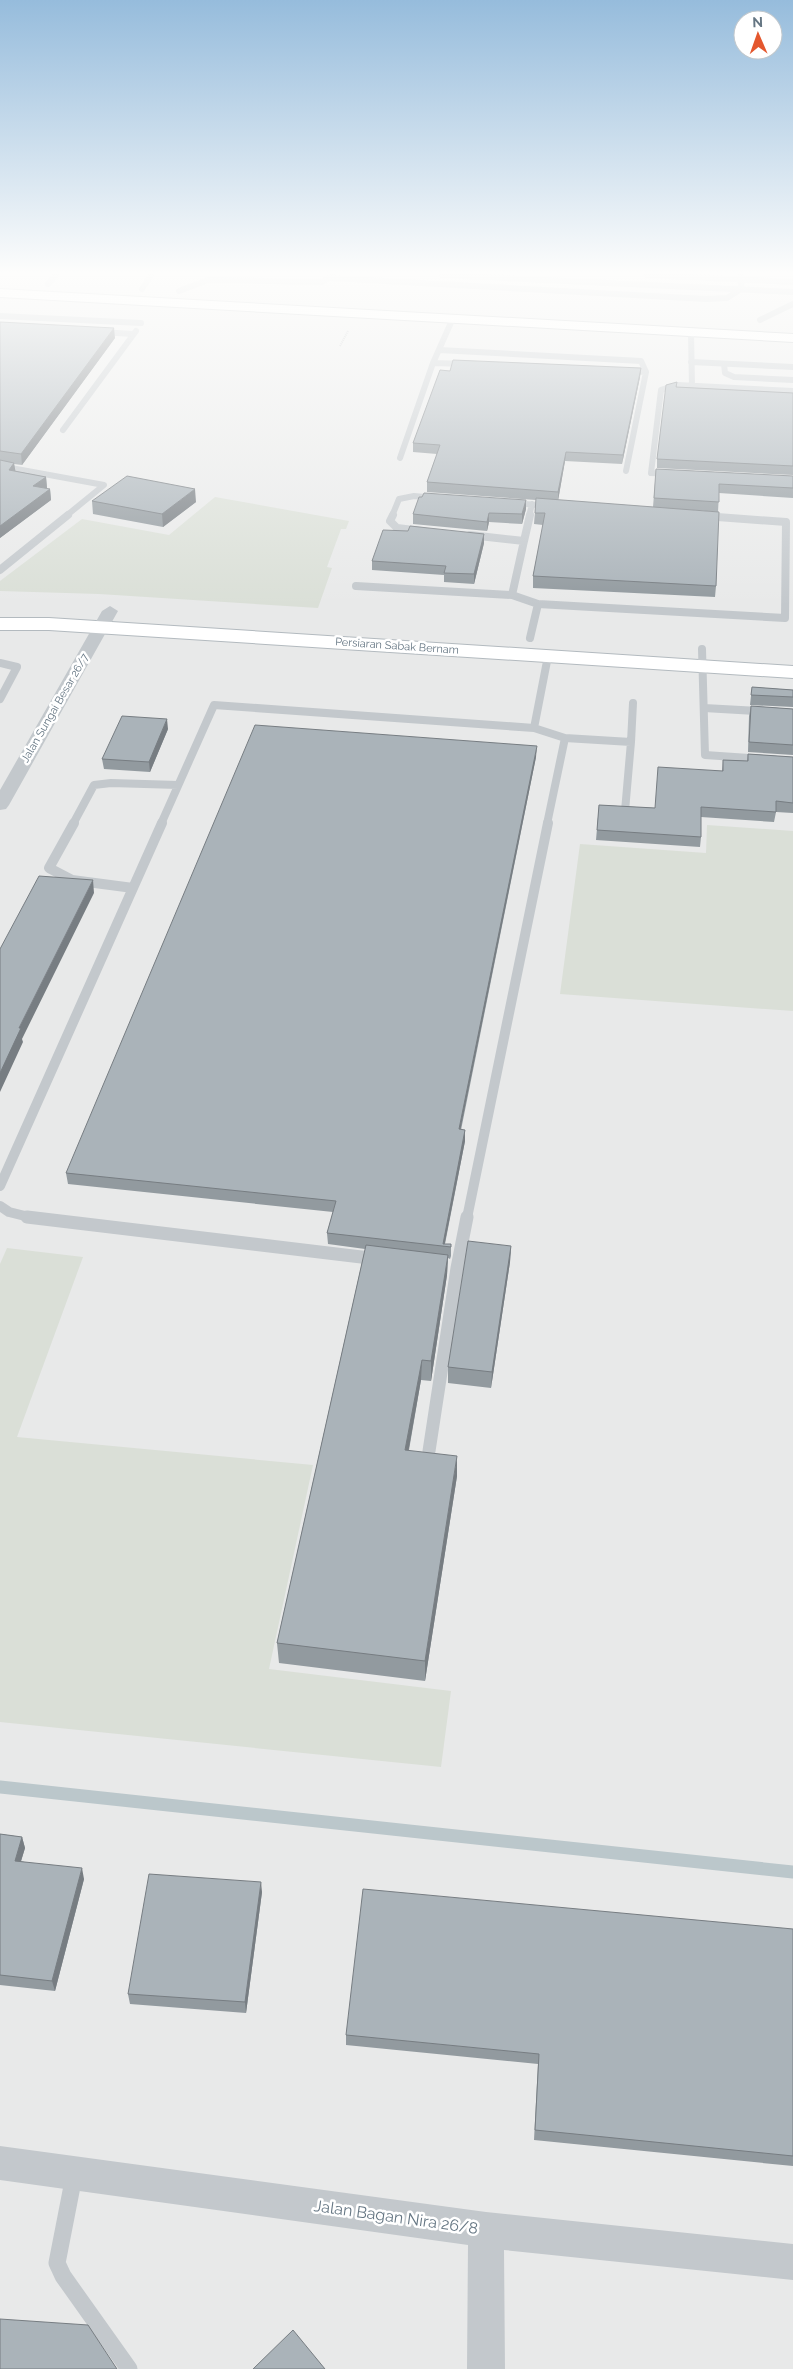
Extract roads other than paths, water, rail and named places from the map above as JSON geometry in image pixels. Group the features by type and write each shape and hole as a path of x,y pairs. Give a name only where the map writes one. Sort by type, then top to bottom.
{"main road":[{"name":"Persiaran Sabak Bernam","path":"0,608 106,619 548,656 702,657 793,655"},
{"name":"Persiaran Sabak Bernam","path":"0,624 106,619 530,638 702,657 793,672"}],"street":[{"name":"Jalan Sungai Besar 26/7","path":"0,805 106,619"},
{"name":"Jalan Bagan Nira 26/8","path":"0,2162 486,2230 793,2262"},
{"path":"486,2230 486,2369"}],"lane":[{"path":"63,430 95,386"},
{"path":"400,458 425,386"},
{"path":"626,471 643,386"},
{"path":"676,386 661,390 651,473 679,474"},
{"path":"686,386 793,391"},
{"path":"0,466 104,485 0,570"},
{"path":"426,531 397,528 390,521 399,499 414,496 443,498"},
{"path":"502,502 561,506"},
{"path":"512,595 532,504"},
{"path":"356,586 512,595 538,604 785,618 786,522 698,516"},
{"path":"465,535 524,540"},
{"path":"530,638 538,604"},
{"path":"534,728 548,656"},
{"path":"702,657 705,755 793,761"},
{"path":"0,663 17,667 0,699"},
{"path":"625,811 633,703"},
{"path":"0,1186 214,705 534,728 565,738 631,742"},
{"path":"704,708 793,713"},
{"path":"429,1451 452,1268 565,738"},
{"path":"133,888 72,880 49,868 94,785 111,783 178,785"},
{"path":"0,1206 10,1212 30,1218 388,1260"},
{"path":"75,2172 57,2262 63,2276 129,2369"}],"waterway":[{"path":"0,1787 793,1872"}]}
